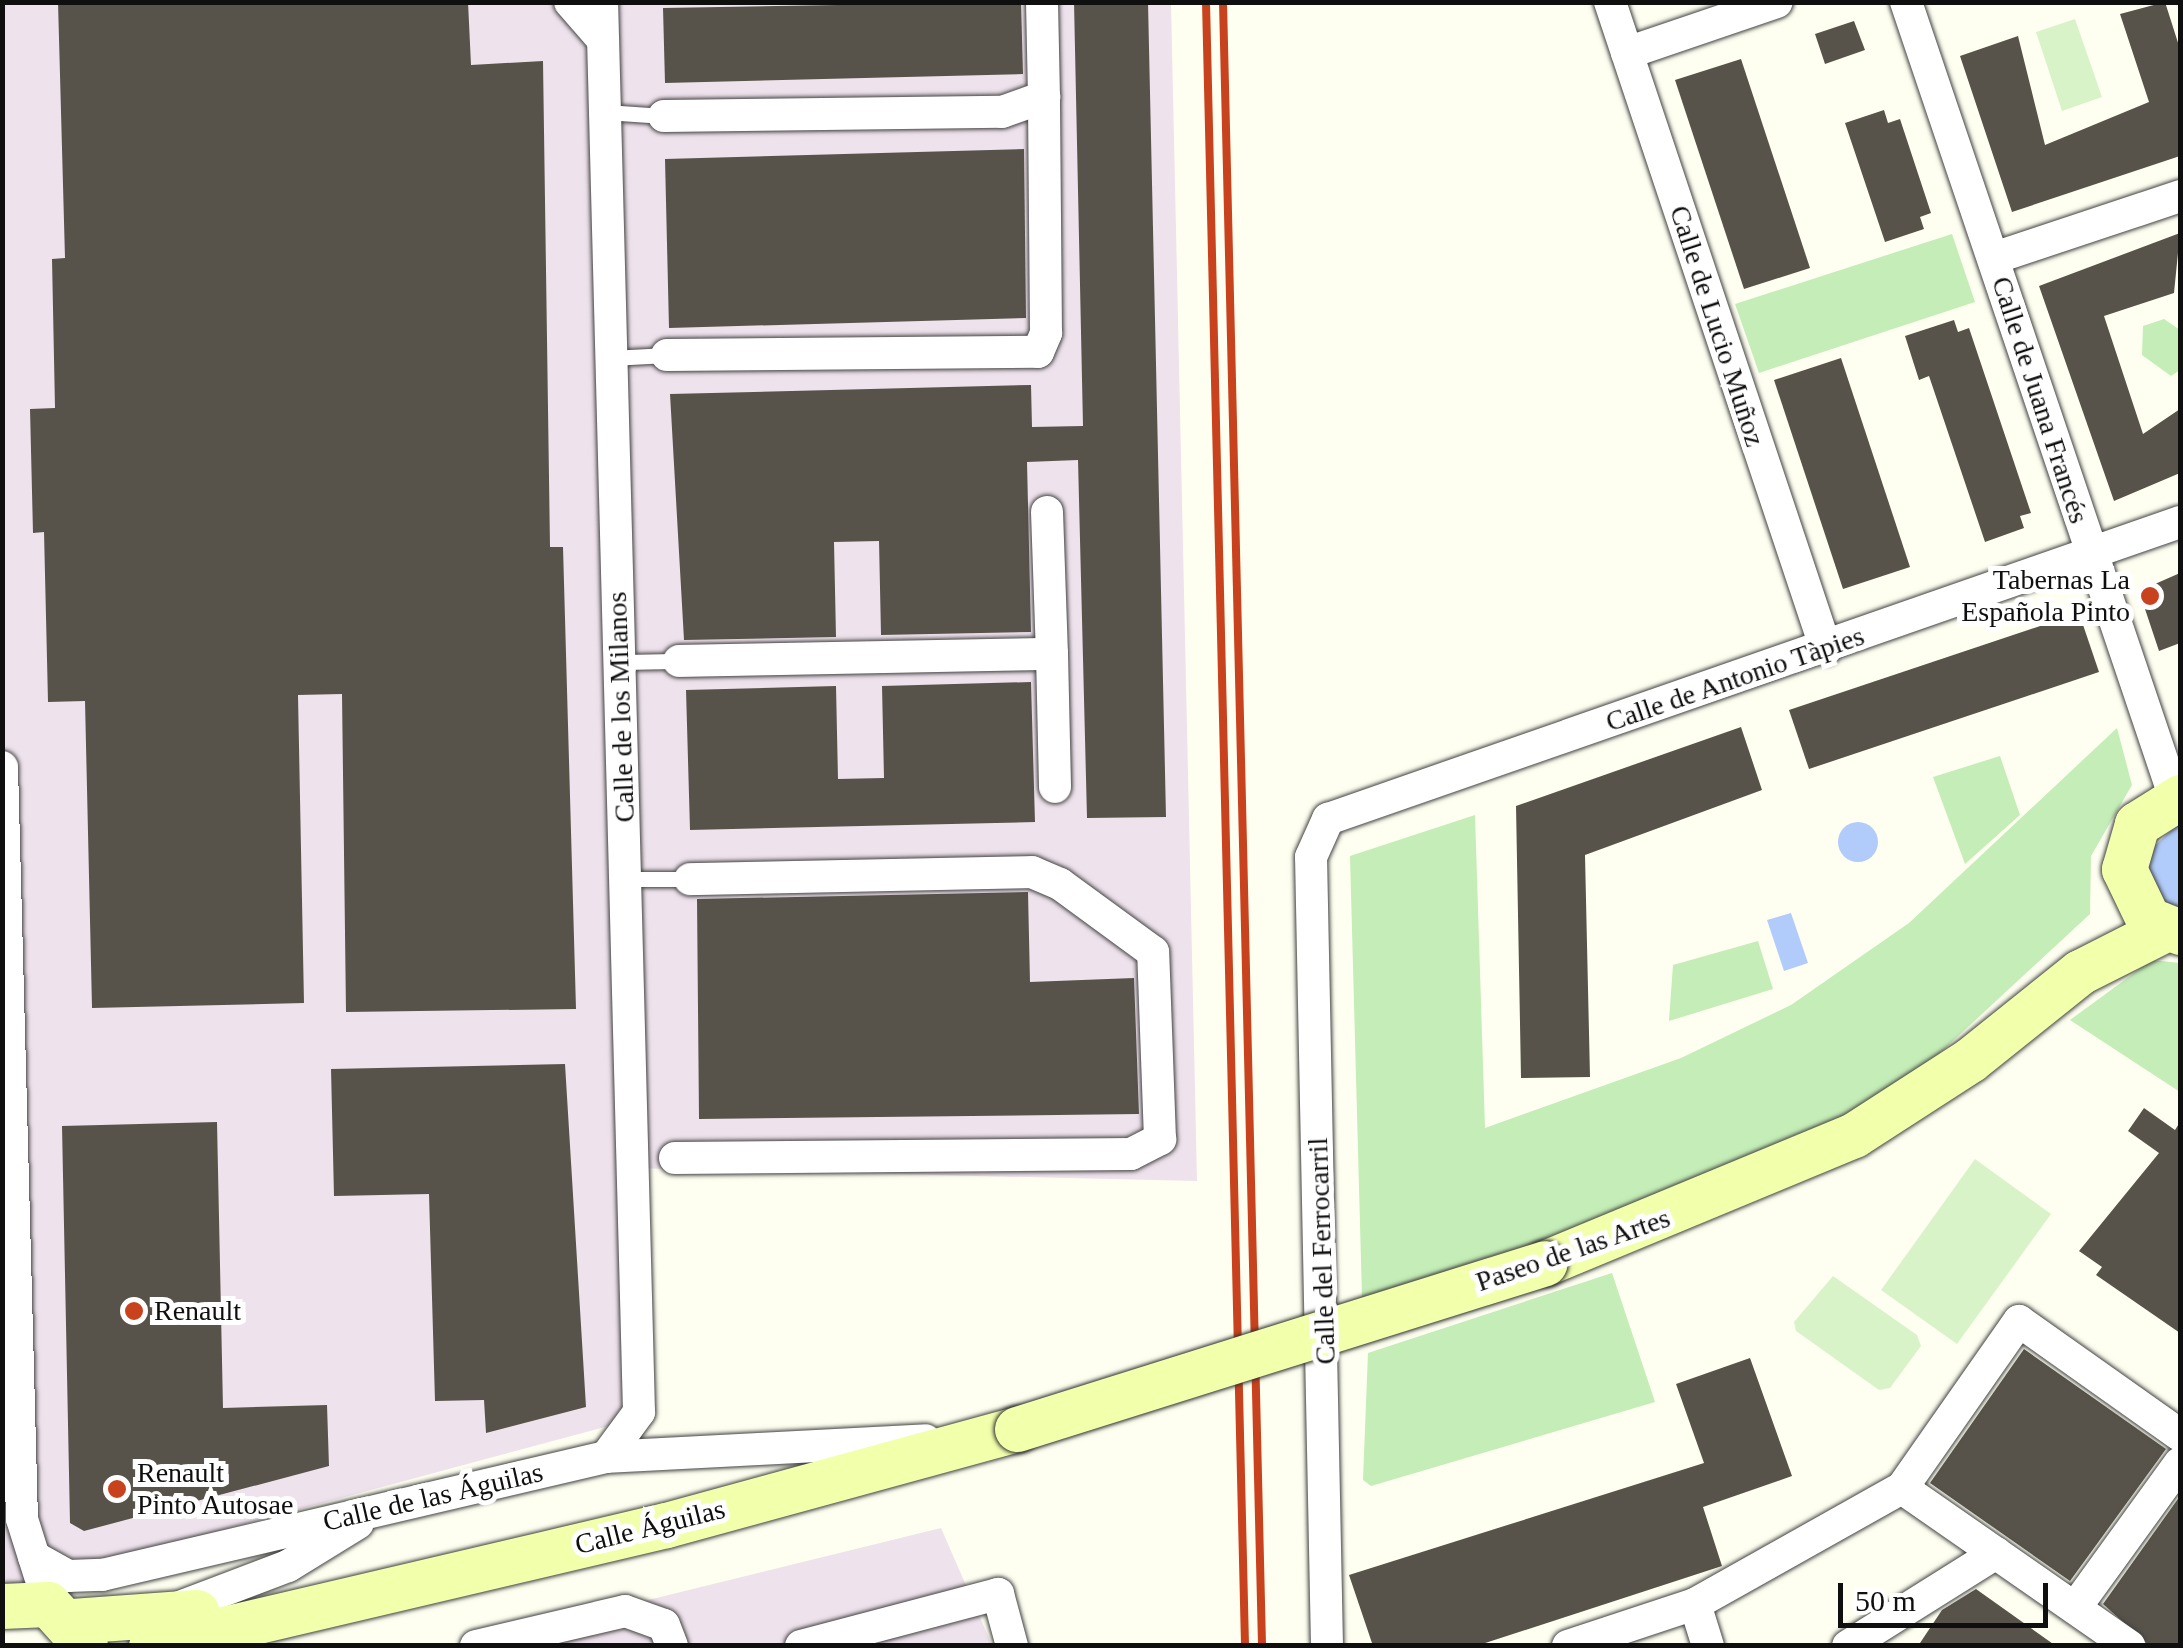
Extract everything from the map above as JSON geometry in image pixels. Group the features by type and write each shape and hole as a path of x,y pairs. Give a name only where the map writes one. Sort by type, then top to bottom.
{"main road":[{"name":"Paseo de las Artes","path":"2080,972 2127,879 2137,824 2178,798"},
{"path":"2127,879 2137,906 2173,931"},
{"name":"Paseo de las Artes","path":"1001,1432 1545,1262 1854,1135 1970,1060 2080,972 2173,931"},
{"name":"Calle Águilas","path":"157,1630 279,1608 646,1529 1001,1432"},
{"path":"2,1606 68,1623 157,1630"}],"street":[{"path":"570,2 603,40"},
{"name":"Calle de los Milanos","path":"602,2 639,1412 606,1456"},
{"path":"666,354 1038,352 1046,333 1042,2"},
{"name":"Calle de Lucio Muñoz","path":"1610,2 1826,649"},
{"path":"1627,54 1777,2"},
{"name":"Calle de Juana Francés","path":"1906,2 2092,556 2178,798"},
{"path":"664,116 1002,112 1044,97"},
{"path":"1994,258 2180,196"},
{"path":"1047,512 1055,787"},
{"name":"Calle de Antonio Tàpies","path":"1310,856 1328,819 1346,808 1826,649 2180,522"},
{"path":"679,661 1052,654"},
{"path":"2,766 22,1520 34,1557 68,1623"},
{"name":"Calle del Ferrocarril","path":"1310,856 1328,1646"},
{"path":"675,1158 1131,1154 1160,1138 1153,952 1060,884 1032,872 690,878"},
{"path":"1568,1646 1694,1604 1902,1488 2018,1321 2180,1435"},
{"name":"Calle de las Águilas","path":"34,1557 68,1576 102,1576 606,1456 1001,1432"},
{"path":"2075,1608 2180,1463"},
{"path":"1902,1488 2129,1646"},
{"path":"157,1630 288,1566 383,1508"},
{"path":"1854,1645 1996,1554"},
{"path":"802,1646 998,1594 1012,1646"},
{"path":"1694,1604 1708,1646"},
{"path":"476,1646 625,1611 664,1625 672,1646"}],"lane":[{"path":"605,112 664,116"},
{"path":"611,358 666,354"},
{"path":"620,662 679,661"},
{"path":"625,879 690,878"},
{"path":"633,1159 675,1158"}],"shaded area":[{"path":"3,3 1171,3 1197,1181 629,1168 631,1420 3,1589"},
{"path":"941,1528 992,1645 461,1646"}],"green space":[{"path":"2075,19 2102,97 2062,111 2036,32"},
{"path":"1952,234 1975,302 1759,373 1735,304"},
{"path":"2164,319 2180,330 2180,370 2171,376 2142,355 2143,326"},
{"path":"2117,728 2132,785 2091,856 2090,914 1928,1064 1828,1129 1672,1199 1362,1297 1350,856 1475,815 1485,1128 1681,1058 1791,1005 1909,923"},
{"path":"2000,756 2020,815 1965,864 1933,777"},
{"path":"1758,941 1773,989 1669,1021 1673,965"},
{"path":"2152,960 2180,963 2180,1092 2070,1020"},
{"path":"1975,1159 2051,1214 1957,1344 1881,1290"},
{"path":"1612,1273 1655,1402 1371,1486 1363,1480 1368,1353"},
{"path":"1833,1276 1917,1335 1921,1346 1890,1388 1879,1390 1796,1331 1794,1322"}],"water":[{"path":"1858,822 1872,828 1878,842 1872,856 1858,862 1844,856 1838,842 1844,828"},
{"path":"2180,822 2180,916 2153,899 2145,855"},
{"path":"1791,913 1808,963 1784,971 1767,920"}],"building":[{"path":"58,2 468,2 471,65 543,61 550,547 563,547 576,1009 346,1012 342,694 298,695 304,1003 92,1008 85,701 48,702 44,532 33,533 30,409 55,408 52,259 65,258"},
{"path":"1021,2 1023,74 665,83 663,8"},
{"path":"1074,2 1148,2 1166,817 1087,818 1078,460 1027,462 1031,632 881,635 879,541 834,542 836,637 684,640 670,394 1031,385 1032,427 1083,426"},
{"path":"2165,2 2180,49 2180,156 2012,212 1960,56 2018,36 2045,145 2149,102 2120,14"},
{"path":"1854,21 1865,50 1825,64 1815,34"},
{"path":"1741,59 1810,268 1744,289 1675,80"},
{"path":"1884,110 1888,123 1900,119 1931,213 1920,217 1924,229 1885,242 1845,123"},
{"path":"1024,149 1026,318 669,328 665,159"},
{"path":"2180,233 2174,293 2104,316 2143,434 2180,409 2180,473 2114,501 2039,286"},
{"path":"1954,320 1958,332 1969,328 2031,513 2020,516 2024,528 1985,542 1929,376 1919,380 1905,336"},
{"path":"1841,358 1910,567 1843,589 1774,380"},
{"path":"2180,573 2180,643 2159,651 2139,591"},
{"path":"2079,613 2099,672 1809,769 1789,710"},
{"path":"1031,682 1035,822 690,830 686,690 836,686 838,779 884,778 882,686"},
{"path":"1741,727 1762,790 1585,855 1590,1077 1521,1078 1516,806"},
{"path":"1028,892 1030,982 1134,978 1139,1114 699,1119 697,899"},
{"path":"565,1064 586,1407 486,1433 484,1400 435,1401 429,1194 334,1196 331,1069"},
{"path":"2144,1108 2175,1130 2180,1122 2180,1333 2096,1275 2102,1267 2079,1251 2159,1153 2128,1131"},
{"path":"217,1122 223,1408 327,1405 329,1466 84,1531 70,1523 62,1126"},
{"path":"2024,1349 2166,1449 2070,1581 1930,1483"},
{"path":"1750,1358 1792,1476 1703,1507 1722,1566 1476,1646 1373,1646 1349,1575 1704,1463 1676,1384"},
{"path":"2180,1496 2180,1646 2150,1646 2103,1604"},
{"path":"1976,1589 2056,1646 1918,1646 1942,1610"}],"railway":[{"path":"1206,2 1245,1646"},
{"path":"1223,2 1262,1646"}],"place":[{"name":"Tabernas La Española Pinto","path":"2150,596"},
{"name":"Renault","path":"134,1311"},
{"name":"Renault Pinto Autosae","path":"117,1489"}]}
